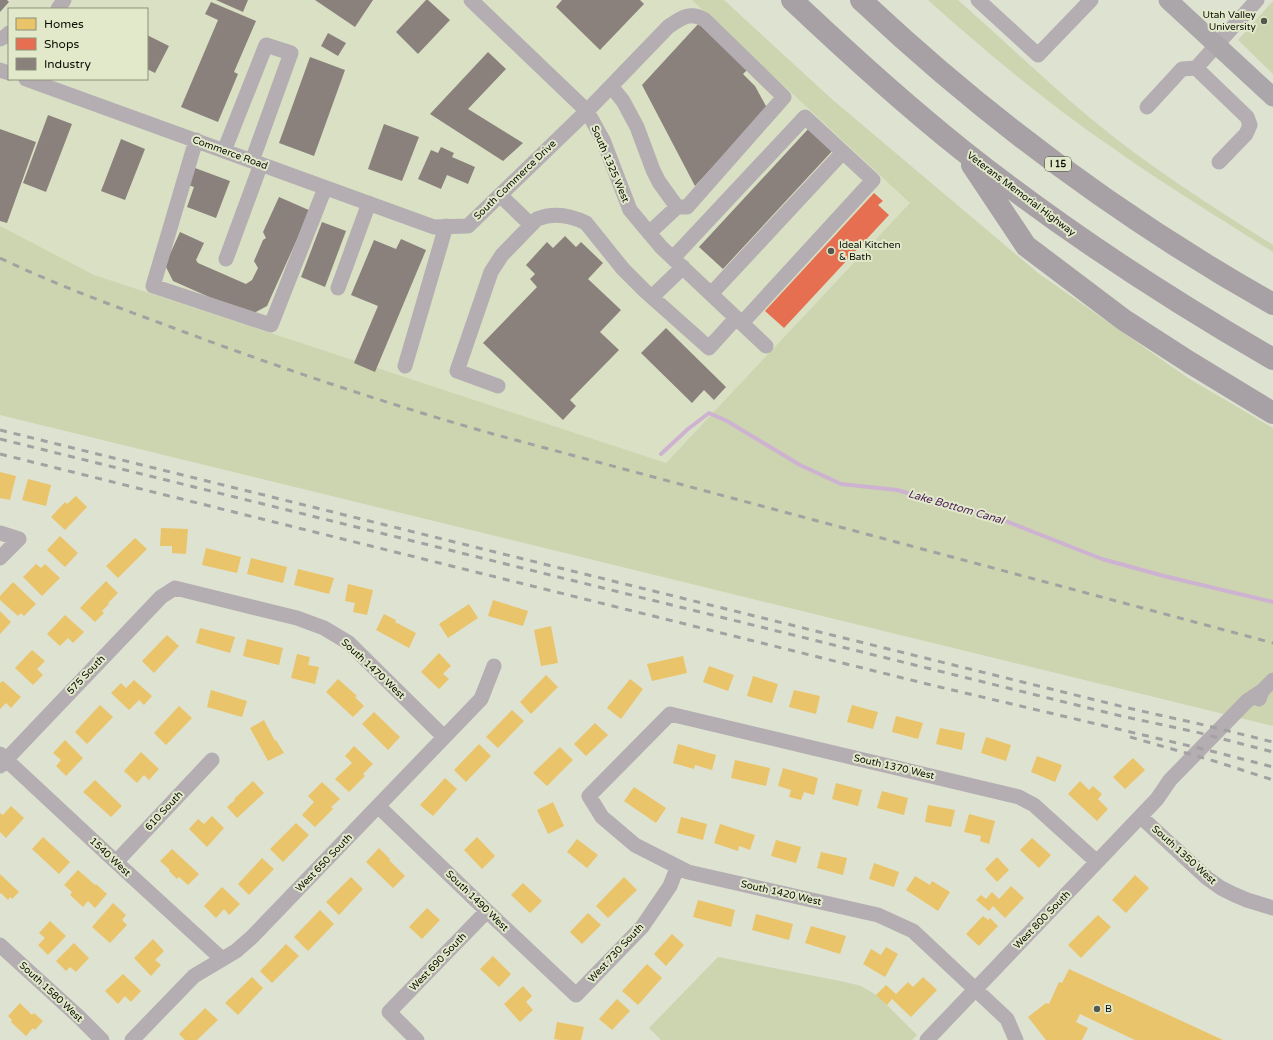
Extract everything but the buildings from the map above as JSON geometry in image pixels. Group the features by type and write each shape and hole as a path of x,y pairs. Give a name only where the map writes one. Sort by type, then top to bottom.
{"highway":[{"name":"Veterans Memorial Highway","path":"792,0 871,73 961,149 1028,200 1118,264 1169,297 1273,358"},
{"name":"I 15","path":"861,0 949,78 995,116 1046,154 1136,219 1273,304"},
{"path":"961,149 1026,246 1124,320 1188,362 1273,413"}],"main road":[{"path":"1168,0 1273,96"}],"street":[{"name":"South 1325 West","path":"471,0 587,111 602,140 630,210 649,233 766,346"},
{"path":"978,0 1038,55 1091,0"},
{"path":"1148,107 1182,69 1196,68 1257,0"},
{"name":"South Commerce Drive","path":"440,227 468,226 587,111 668,27 679,19 689,16 698,16 705,20 784,97 687,207 677,207"},
{"path":"224,151 266,45 291,53 226,259"},
{"path":"1196,68 1247,117 1250,125 1246,134 1219,162"},
{"name":"Commerce Road","path":"29,80 325,188 440,227"},
{"path":"611,86 623,101 637,127 659,182 677,207 649,233"},
{"path":"498,386 457,371 490,272 502,255 536,219 554,215 577,218 586,223 623,269 652,297 708,348 739,320 873,180 805,117 678,262 652,297"},
{"path":"196,140 153,286 271,325 325,188"},
{"path":"711,294 842,152"},
{"path":"500,195 531,225"},
{"path":"338,288 368,203"},
{"path":"405,366 440,227"},
{"path":"0,533 19,539 0,558"},
{"name":"South 1470 West","path":"175,588 297,618 324,628 349,643 444,737"},
{"name":"575 South","path":"2,760 161,597 175,588"},
{"name":"West 650 South","path":"132,1040 194,976 236,952 252,937 480,699 494,666"},
{"name":"West 800 South","path":"928,1040 975,989 1141,817 1157,799 1170,780 1247,701 1262,691 1273,680"},
{"name":"South 1370 West","path":"588,796 670,714 1019,797 1034,805 1097,862"},
{"name":"1540 West","path":"2,760 222,959"},
{"name":"610 South","path":"116,862 212,760"},
{"name":"South 1420 West","path":"588,796 602,817 635,845 677,868 688,872 878,915 913,931 1007,1020 1016,1040"},
{"name":"South 1490 West","path":"378,806 576,995"},
{"name":"South 1350 West","path":"1141,817 1198,871 1212,882 1240,897 1273,908"},
{"name":"West 730 South","path":"576,995 642,927 670,886 677,868"},
{"name":"West 690 South","path":"417,1040 389,1012 487,911"},
{"name":"South 1580 West","path":"0,945 102,1040"}],"shaded area":[{"path":"0,0 692,0 911,203 666,463 94,275 0,226"},
{"path":"692,0 724,0 834,101 1038,273 1188,378 1273,428 1273,726 0,415 0,226 94,275 666,463 910,203"},
{"path":"928,0 958,0 1111,135 1179,184 1273,245 1273,252 1170,187 1086,129 1017,76"},
{"name":"Utah Valley University","path":"1273,1 1273,74 1238,40"},
{"path":"718,957 861,986 878,996 917,1035 912,1040 661,1040 649,1028"}],"waterway":[{"name":"Lake Bottom Canal","path":"661,454 688,429 709,413 727,421 800,465 841,484 897,490 998,518 1102,559 1164,576 1273,602"}],"railway":[{"path":"0,258 85,295 211,342 331,384 412,410 493,434 1273,643"},
{"path":"0,430 1128,708 1273,742"},
{"path":"0,439 1121,716 1196,732 1273,752"},
{"path":"0,454 927,684 1273,767"},
{"path":"1130,737 1214,761 1273,780"}],"place":[{"name":"Utah Valley University","path":"1264,21"},
{"name":"Ideal Kitchen & Bath","path":"831,251"},
{"name":"B","path":"1097,1009"}]}
